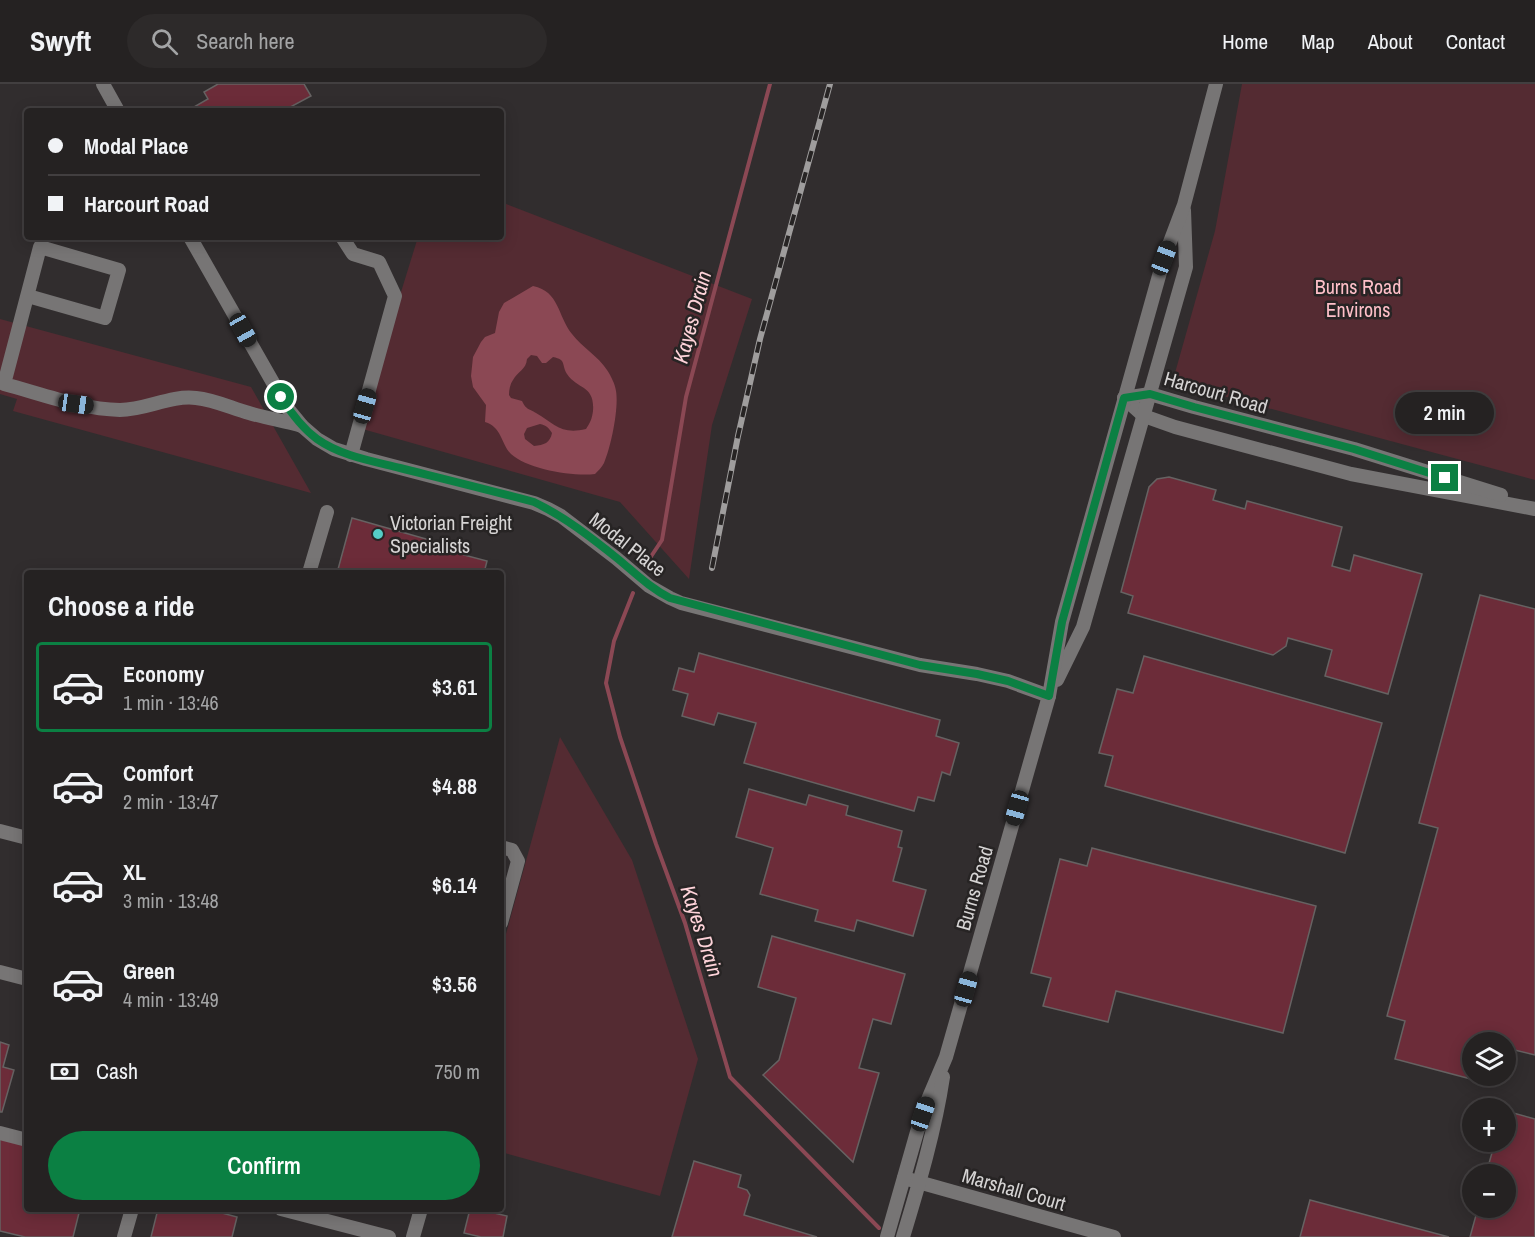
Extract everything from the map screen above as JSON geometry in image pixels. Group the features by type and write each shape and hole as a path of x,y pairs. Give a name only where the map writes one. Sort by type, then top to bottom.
{"street":[{"path":"103,84 116,108"},
{"path":"1184,205 1216,84"},
{"name":"Burns Road","path":"1049,696 1083,627 1186,267 1184,205"},
{"name":"Burns Road","path":"903,1237 939,1102 946,1057 1049,696 1062,622 1164,258 1184,205"},
{"name":"Modal Place","path":"192,240 288,409 302,426 317,439 334,449 534,502 561,516 649,586 681,603 910,663 1008,681 1049,696"},
{"path":"344,240 353,254 379,262 395,296 351,455"},
{"path":"27,296 105,318 119,270 40,247 27,296 4,384 76,404 118,410 134,410 152,404 193,397 212,400 248,413 302,426"},
{"name":"Harcourt Road","path":"1124,398 1150,394 1354,449 1535,508"},
{"name":"Harcourt Road","path":"1124,398 1144,416 1175,427 1351,474 1535,508"},
{"path":"310,570 327,512"},
{"path":"0,831 24,837"},
{"path":"504,848 512,850 518,861 504,912"},
{"path":"0,972 24,978"},
{"name":"Burns Road","path":"887,1237 929,1097 946,1057"},
{"path":"0,1133 24,1139"},
{"name":"Marshall Court","path":"904,1178 1114,1237"},
{"path":"124,1237 131,1212"},
{"path":"293,1212 389,1237"},
{"path":"413,1237 420,1212"}],"green space":[{"name":"Burns Road Environs","path":"1242,84 1535,84 1535,480 1186,386 1178,381 1175,373 1215,231"},
{"path":"504,203 752,299 712,425 689,579 620,502 359,428 417,240 504,240"},
{"path":"0,319 251,387 311,493 13,411 17,399 0,394"},
{"path":"560,737 632,860 698,1059 660,1196 504,1153 504,941"}],"shaded area":[{"path":"533,286 548,293 572,334 599,360 611,377 617,398 614,427 604,463 595,474 563,473 528,464 511,454 495,428 485,422 486,405 473,387 471,376 473,357 485,337 495,333 499,312 504,303","holes":["531,355 537,356 542,363 546,363 553,357 560,360 571,379 589,392 593,411 586,429 570,431 559,427 527,408 522,401 511,398 509,395 511,383","540,424 552,433 546,443 534,446 525,439 524,434 527,428"]}],"building":[{"path":"218,84 304,84 311,96 289,108 192,108 208,99 204,92"},
{"path":"1169,477 1216,490 1213,500 1245,509 1247,501 1342,527 1332,566 1350,571 1354,555 1422,574 1388,694 1325,676 1332,650 1288,638 1286,646 1273,655 1128,613 1133,596 1121,592 1149,487 1157,479"},
{"name":"Victorian Freight Specialists","path":"352,518 465,550 464,555 487,561 485,570 338,570"},
{"path":"1480,595 1535,609 1535,1055 1516,1050 1516,1032 1462,1032 1462,1077 1395,1059 1405,1021 1387,1016 1438,828 1419,823"},
{"path":"699,653 940,720 936,736 959,743 950,775 942,772 934,801 918,797 914,811 744,763 756,723 718,713 714,725 682,716 688,694 673,690 679,668 694,672"},
{"path":"1144,656 1382,723 1345,853 1105,786 1113,756 1099,753 1117,689 1133,693"},
{"path":"749,789 806,805 809,795 848,806 846,815 902,831 898,847 902,848 893,881 926,890 913,936 857,920 854,931 815,921 818,910 760,894 773,848 736,837"},
{"path":"1092,848 1316,906 1283,1033 1116,991 1108,1022 1043,1006 1051,978 1031,973 1060,859 1087,866"},
{"path":"772,936 905,974 891,1024 873,1019 859,1068 879,1073 853,1162 763,1075 779,1060 796,998 758,987"},
{"path":"0,1042 9,1045 3,1067 14,1070 2,1112 0,1112"},
{"path":"1516,1114 1535,1119 1535,1237 1470,1237 1475,1218 1516,1218 1516,1164 1489,1164 1492,1152 1516,1152"},
{"path":"0,1138 24,1144 24,1212 79,1212 73,1237 25,1237 0,1231"},
{"path":"694,1161 741,1175 738,1187 747,1190 750,1195 744,1215 817,1237 672,1237"},
{"path":"1310,1200 1449,1237 1300,1237"},
{"path":"157,1212 218,1212 237,1217 232,1237 151,1237"},
{"path":"469,1212 490,1212 507,1216 503,1237 481,1237 464,1233"}],"waterway":[{"name":"Kayes Drain","path":"650,558 662,540 686,397 770,84"},
{"name":"Kayes Drain","path":"633,593 614,641 606,683 620,737 685,923 730,1077 879,1228"}],"railway":[{"path":"712,568 760,339 830,84"}],"place":[{"name":"Victorian Freight Specialists","path":"378,534"}],"route":[{"path":"281,397 302,426 317,439 334,449 534,502 548,509 561,516 649,586 681,603 882,656 1008,681 1049,696 1062,622 1124,398 1150,394 1354,449 1445,478"}]}
